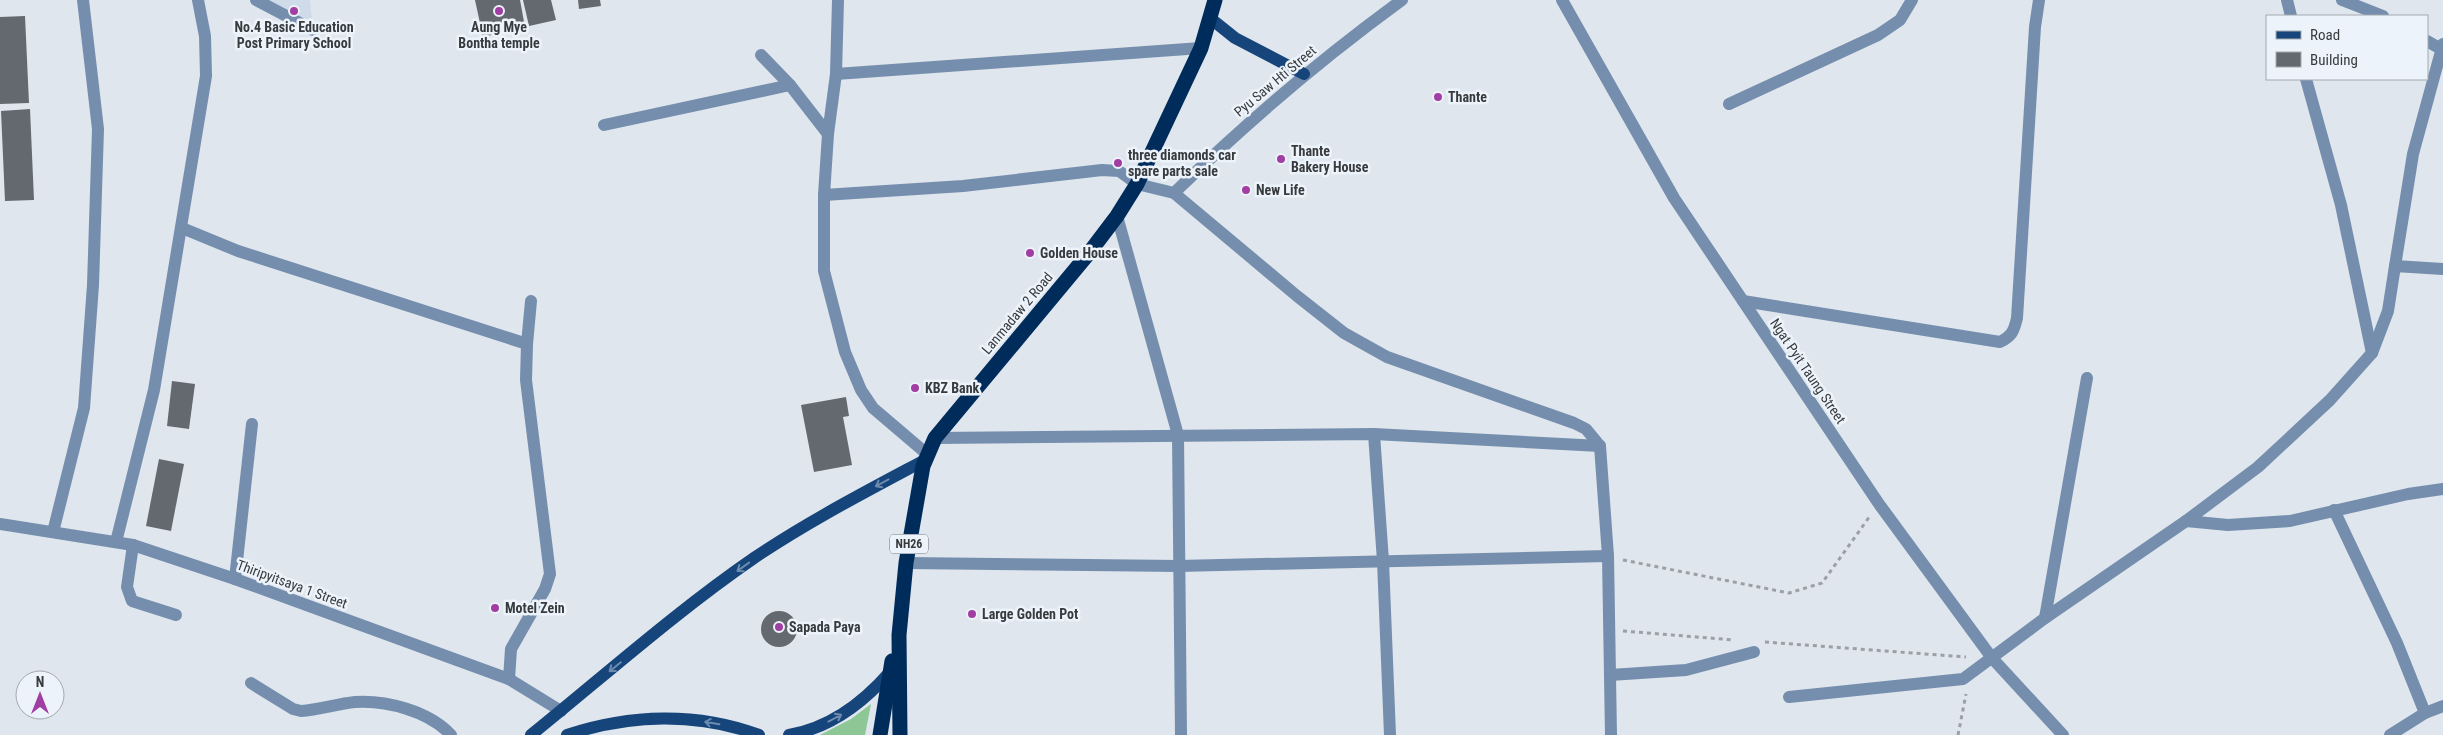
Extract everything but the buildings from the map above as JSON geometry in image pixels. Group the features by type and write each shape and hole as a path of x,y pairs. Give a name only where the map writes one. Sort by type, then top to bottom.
{"highway":[{"name":"Lanmadaw 2 Road","path":"926,457 935,438 1089,253 1117,216 1137,184 1202,48 1215,0"},
{"name":"NH26","path":"880,735 898,636 906,563 926,457"},
{"name":"NH26","path":"898,636 900,735"}],"main road":[{"path":"1210,18 1235,38 1304,74"},
{"path":"531,735 707,593 753,559 816,518 926,457"},
{"path":"789,735 813,729 838,717 863,700 890,672"},
{"path":"567,735 612,723 678,718 727,725 759,735"}],"street":[{"path":"52,532 84,408 93,285 98,129 83,0"},
{"path":"116,542 154,390 206,76 205,36 198,0"},
{"path":"256,0 313,30"},
{"path":"838,0 836,74 828,134 824,195 824,272 845,352 861,390 873,408 926,457"},
{"name":"Pyu Saw Hti Street","path":"1174,193 1238,131 1304,74 1402,0"},
{"name":"Ngat Pyit Taung Street","path":"1562,0 1674,198 1879,504 1992,658 2063,735"},
{"path":"1729,104 1878,35 1900,20 1912,0"},
{"path":"1743,301 2000,342 2010,337 2014,331 2017,318 2035,27 2039,0"},
{"path":"2287,0 2291,15"},
{"path":"2342,0 2380,15"},
{"path":"1789,697 1963,679 2045,618 2186,521 2281,447 2330,400 2372,353 2388,311 2412,154 2442,46 2428,41"},
{"path":"836,74 1202,48"},
{"path":"761,55 790,85 828,134"},
{"path":"2306,80 2341,205 2372,353"},
{"path":"604,125 790,85"},
{"path":"824,195 963,186 1102,170 1119,171 1137,184 1174,193 1344,333 1387,357 1586,428 1600,446 1608,556 1611,735"},
{"path":"1117,216 1178,435 1181,735"},
{"path":"182,228 238,251 527,344"},
{"path":"2395,266 2443,269"},
{"path":"509,679 511,649 545,588 550,574 526,380 531,301"},
{"path":"2045,618 2087,378"},
{"path":"235,579 252,424"},
{"path":"935,438 1374,434 1600,446"},
{"path":"1374,434 1383,561 1390,735"},
{"path":"2186,521 2228,525 2290,521 2334,510 2443,489"},
{"path":"2334,510 2398,643 2424,714"},
{"name":"Thiripyitsaya 1 Street","path":"0,524 133,545 235,579 509,679 561,710"},
{"path":"133,545 127,587 132,601 176,616"},
{"path":"906,563 1179,566 1608,556"},
{"path":"1610,676 1686,670 1755,647"},
{"path":"251,683 293,709 301,710 370,702 414,711 445,728 451,735"},
{"path":"2390,735 2424,714 2443,706"}],"path":[{"path":"1608,556 1788,593 1822,583 1879,504"},
{"path":"1610,630 1737,640"},
{"path":"1755,647 1992,658"},
{"path":"1958,735 1966,694 1963,679"}],"shaded area":[{"name":"No.4 Basic Education Post Primary School","path":"256,0 310,0 313,30"}],"green space":[{"path":"871,704 865,735 820,735 851,719"}],"place":[{"name":"No.4 Basic Education Post Primary School","path":"294,11"},
{"name":"Aung Mye Bontha temple","path":"499,11"},
{"name":"Thante","path":"1438,97"},
{"name":"Thante Bakery House","path":"1281,159"},
{"name":"three diamonds car spare parts sale","path":"1118,163"},
{"name":"New Life","path":"1246,190"},
{"name":"Golden House","path":"1030,253"},
{"name":"KBZ Bank","path":"915,388"},
{"name":"Motel Zein","path":"495,608"},
{"name":"Large Golden Pot","path":"972,614"},
{"name":"Sapada Paya","path":"779,627"}]}
